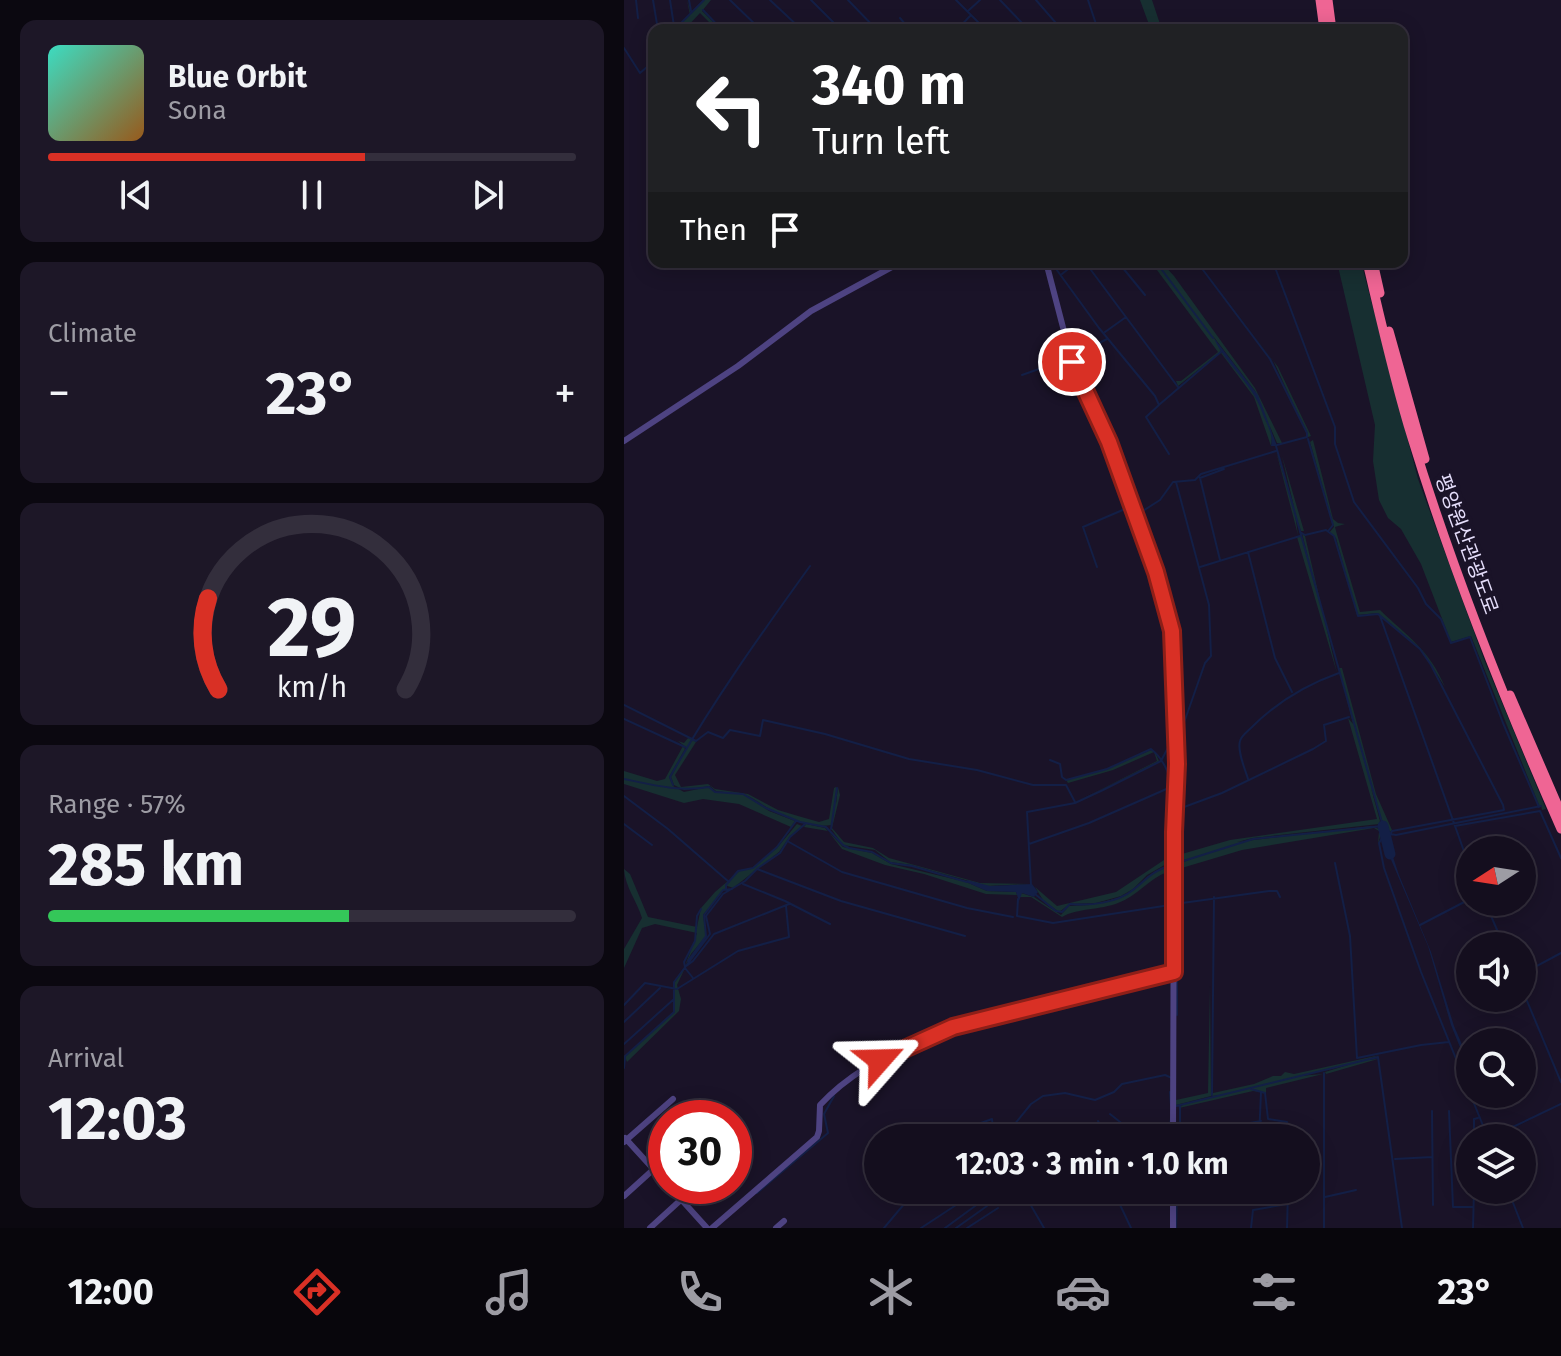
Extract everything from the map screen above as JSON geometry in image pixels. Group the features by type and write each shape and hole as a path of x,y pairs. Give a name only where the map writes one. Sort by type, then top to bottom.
{"highway":[{"path":"1320,0 1323,24"},
{"path":"1328,0 1331,24"},
{"name":"평양원산관광도로","path":"1368,268 1395,381 1436,515 1510,714 1561,829"},
{"path":"1375,268 1413,421 1442,512 1517,713 1561,813"}],"street":[{"path":"624,441 738,366 811,311 890,268"},
{"path":"1048,268 1072,362 1113,455 1156,572 1172,631 1177,764 1173,1124"},
{"path":"685,1204 710,1228 817,1137 820,1105 839,1084 860,1070 953,1027 1174,972"},
{"path":"648,1163 625,1139 673,1099"},
{"path":"624,1196 648,1174"},
{"path":"650,1228 677,1204"},
{"path":"1173,1204 1173,1228"},
{"path":"776,1228 784,1221"}],"green space":[{"path":"687,0 691,14 704,0 711,0 702,11 715,24 700,13 690,24 681,24 690,15"},
{"path":"1140,0 1152,0 1160,24 1149,24"},
{"path":"1155,268 1167,268 1174,276 1255,388 1282,443 1277,443 1255,391 1213,336 1222,351 1178,386 1176,381 1181,381 1218,352"},
{"path":"1338,268 1363,268 1418,479 1485,662 1546,809 1542,810 1539,805 1471,636 1451,642 1421,564 1401,529 1388,518 1379,500 1373,461 1375,425"},
{"path":"1222,294 1278,367 1311,436 1308,437 1274,362"},
{"path":"1223,352 1263,409 1272,435 1271,446 1254,397"},
{"path":"1313,440 1333,519 1345,524 1335,527 1360,612 1380,610 1409,636 1425,653 1445,687 1421,649 1378,613 1357,615 1336,538 1329,533 1334,527 1310,442"},
{"path":"1276,451 1294,507 1282,456 1304,531 1301,531 1295,514 1298,535"},
{"path":"1302,533 1337,673 1297,537 1301,536 1309,562"},
{"path":"1339,668 1342,668 1376,794 1392,830 1390,832 1383,823 1371,788 1379,824 1237,842 1371,826 1382,830 1378,844 1379,831 1374,828 1242,850 1175,870 1175,865 1194,858 1178,861 1175,856 1230,840 1377,819 1348,718 1353,724"},
{"path":"688,738 692,739 688,746 693,740 696,742 675,775 681,787 708,784 715,789 748,794 778,810 819,822 829,819 834,788 836,804 838,787 840,795 832,828 844,842 873,848 889,858 980,883 1030,884 987,886 890,862 875,850 843,845 832,830 831,825 799,821 745,795 769,811 795,821 791,827 739,804 703,799 684,803 624,784 624,771 657,781 665,779 683,746 685,749 669,777 673,786 684,792 708,787 715,792 740,794 716,791 710,786 684,790 674,785 671,777 687,748 678,741 684,743"},
{"path":"1151,750 1155,752 1159,761 1076,802 1157,761 1154,752 1113,770 1068,783 1066,780 1107,769"},
{"path":"1170,823 1168,863 1121,896 1096,903 1070,904 1059,912 1043,900 1035,887 1057,906 1116,892 1164,860"},
{"path":"797,824 802,826 779,852 733,888 725,885 703,915 706,936 685,966 697,933 655,924 642,928 624,968 624,949 642,918 624,869 630,874 648,917 697,927 701,908 715,892 741,870 753,868 777,848"},
{"path":"806,824 825,828 828,831 804,827"},
{"path":"829,832 843,847 872,853 891,864 966,882 987,891 1016,892 1017,895 986,894 885,865 842,849"},
{"path":"1169,866 1167,872 1125,900 1062,917 1031,897 1020,897 1021,893 1034,897 1061,915 1069,906 1090,905 1122,897 1148,876"},
{"path":"685,968 677,985 681,999 679,1011 627,1062 625,1057 674,1012 675,982"},
{"path":"1210,986 1211,1096 1176,1105 1176,1100 1208,1093"},
{"path":"1380,1055 1365,1060 1378,1059 1326,1074 1351,1064 1299,1076 1323,1074 1266,1088 1266,1093 1253,1091 1179,1108 1221,1095 1212,1096 1213,1093 1254,1084 1285,1072 1294,1074"}],"water":[{"path":"1214,338 1258,395 1277,446 1271,446 1270,432 1257,401"},
{"path":"1391,839 1389,845 1431,952 1456,1037 1428,946 1383,841"},
{"path":"967,880 990,886 1032,884 1038,892 1034,897 1022,893 1019,901 1016,892 987,891"}],"waterway":[{"path":"636,0 638,18"},
{"path":"653,0 657,24"},
{"path":"670,0 674,24"},
{"path":"689,0 691,11"},
{"path":"680,24 704,0"},
{"path":"730,0 755,24"},
{"path":"770,0 796,24"},
{"path":"811,0 835,24"},
{"path":"848,0 871,24"},
{"path":"956,0 980,24"},
{"path":"968,11 980,0"},
{"path":"1000,0 1023,24"},
{"path":"1036,0 1057,24"},
{"path":"1088,0 1096,24"},
{"path":"703,10 716,24"},
{"path":"963,24 970,16"},
{"path":"900,18 905,24"},
{"path":"624,48 640,73 648,66"},
{"path":"1055,268 1099,328 1155,396 1159,405 1146,417 1169,454"},
{"path":"1062,274 1070,268"},
{"path":"1089,268 1178,387"},
{"path":"1123,268 1145,295"},
{"path":"1160,268 1213,338"},
{"path":"1202,268 1270,359 1307,433 1307,437 1277,445"},
{"path":"1275,268 1335,427 1335,444 1354,502 1418,588 1426,604 1441,619 1451,643 1470,637 1539,807"},
{"path":"1105,332 1126,317"},
{"path":"1074,356 1107,339"},
{"path":"1160,404 1222,351"},
{"path":"1022,375 1067,359"},
{"path":"1308,439 1333,525 1329,530"},
{"path":"1177,863 1253,839 1383,826 1276,446"},
{"path":"1138,514 1160,500 1173,482 1195,480 1201,474 1276,451"},
{"path":"1220,560 1200,478 1224,469"},
{"path":"1031,885 1027,812 1075,803 1161,761 1173,738 1180,734 1205,663 1211,656 1209,605 1176,482"},
{"path":"1097,567 1083,527 1125,509 1133,516"},
{"path":"1300,532 1305,535 1326,530 1334,536 1358,616 1378,614 1420,649 1503,805 1504,810 1392,831 1390,835"},
{"path":"1200,567 1300,536"},
{"path":"1248,552 1275,658 1292,692"},
{"path":"673,785 670,777 702,723 810,566"},
{"path":"1380,616 1459,836"},
{"path":"1248,779 1240,750 1243,735 1292,695 1339,673"},
{"path":"624,705 696,741 708,732 723,738 730,730 760,736 763,720 825,734 909,759 977,770 1033,785 1066,785 1075,802"},
{"path":"1176,810 1222,793 1313,749 1326,741 1324,725 1349,717"},
{"path":"624,719 685,747"},
{"path":"1050,760 1060,764 1062,777 1066,780 1107,769 1151,749 1167,770 1173,796"},
{"path":"624,779 666,787 709,787 715,792 743,794 766,808 800,822 826,827 849,848 872,852 891,863 967,882"},
{"path":"1029,844 1089,823 1171,787"},
{"path":"831,829 837,788"},
{"path":"624,796 729,882"},
{"path":"1171,832 1172,806"},
{"path":"1482,1124 1421,972 1384,868 1379,843 1385,833 1396,835 1541,806"},
{"path":"1455,826 1540,811 1561,858"},
{"path":"726,889 738,871 753,868 777,847 796,821"},
{"path":"624,824 652,845"},
{"path":"624,1057 674,1012 674,982 710,934 706,916 723,894 780,853 790,837 805,824"},
{"path":"1383,826 1390,854"},
{"path":"789,842 842,872 967,908 1013,917"},
{"path":"1169,864 1171,846"},
{"path":"1335,863 1350,936 1357,1058 1449,1042"},
{"path":"1035,894 1056,911 1062,912 1070,904 1095,904 1119,898 1171,865"},
{"path":"757,869 841,901 965,936"},
{"path":"743,884 830,924"},
{"path":"688,961 706,936 704,915 723,890 732,889"},
{"path":"1175,904 1269,891 1277,891 1280,897"},
{"path":"1212,1095 1214,897"},
{"path":"1018,899 1017,916 1053,923 1170,905"},
{"path":"701,909 697,916 695,941 684,962 685,967 714,934 789,904"},
{"path":"624,1005 645,983 677,989 738,951 789,937 786,906"},
{"path":"1420,925 1456,906"},
{"path":"1491,916 1498,932"},
{"path":"1177,938 1177,1015"},
{"path":"1536,966 1561,953"},
{"path":"685,968 693,978"},
{"path":"624,1022 660,988"},
{"path":"624,1044 674,999"},
{"path":"1532,1012 1561,1082"},
{"path":"871,1069 941,1036"},
{"path":"1176,1106 1378,1057 1402,1228"},
{"path":"624,1068 625,1058"},
{"path":"1324,1073 1324,1228"},
{"path":"1015,1124 1031,1104 1043,1096 1065,1093 1095,1100 1114,1092 1122,1084 1165,1075 1172,1078"},
{"path":"1251,1089 1265,1093 1268,1119 1287,1124"},
{"path":"1170,1092 1171,1105"},
{"path":"1260,1124 1261,1092"},
{"path":"757,1193 828,1133 824,1114 834,1096"},
{"path":"1519,1124 1561,1104"},
{"path":"1180,1106 1180,1124"},
{"path":"1432,1111 1433,1205"},
{"path":"1449,1111 1453,1207 1473,1207"},
{"path":"1110,1114 1123,1124"},
{"path":"1474,1124 1474,1119 1478,1118"},
{"path":"978,1124 992,1119 993,1124"},
{"path":"1170,1124 1171,1119"},
{"path":"1245,1124 1261,1121"},
{"path":"1395,1159 1432,1157"},
{"path":"1325,1197 1356,1190"},
{"path":"884,1228 904,1204"},
{"path":"921,1228 958,1204"},
{"path":"945,1228 978,1204"},
{"path":"1030,1204 1044,1228"},
{"path":"1120,1204 1131,1228"},
{"path":"1176,1228 1177,1204"},
{"path":"1251,1228 1253,1210 1287,1204"},
{"path":"1287,1228 1288,1204"},
{"path":"1473,1228 1474,1204"},
{"path":"1514,1204 1523,1228"},
{"path":"956,1228 987,1206"},
{"path":"967,1228 998,1208"}],"route":[{"path":"880,1060 973,1021 1174,972 1177,764 1172,631 1156,572 1109,442 1072,362"}]}
